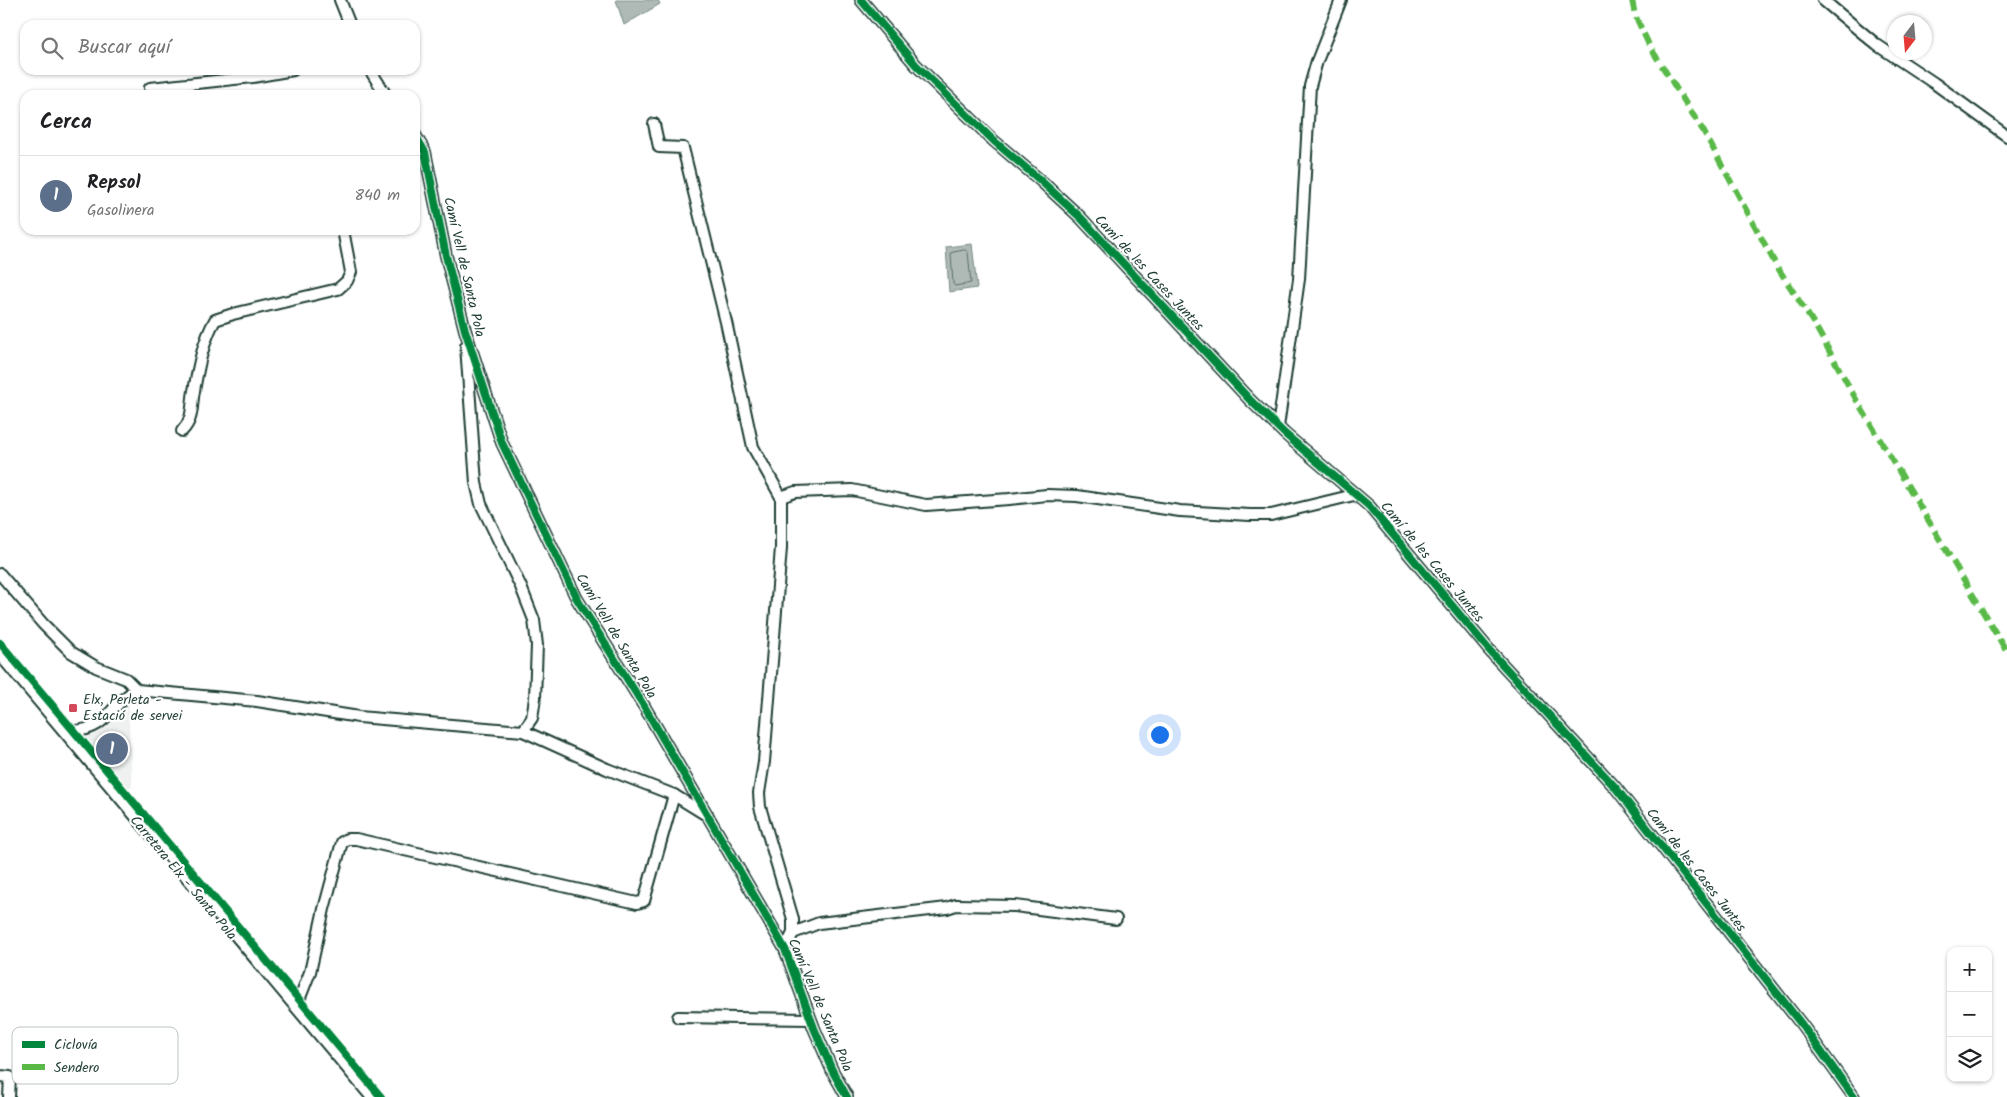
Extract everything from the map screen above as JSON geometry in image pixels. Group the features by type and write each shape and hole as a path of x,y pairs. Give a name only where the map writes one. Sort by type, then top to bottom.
{"main road":[{"name":"Carretera Elx - Santa Pola","path":"0,652 374,1097"},
{"name":"Carretera Elx - Santa Pola","path":"0,660 161,851 297,1017 366,1097"}],"street":[{"path":"340,0 348,20"},
{"name":"Camí de les Cases Juntes","path":"861,0 916,65 962,111 1080,218 1250,400 1368,506 1490,651 1615,787 1802,1025 1854,1097"},
{"path":"1278,427 1299,279 1310,86 1317,61 1341,0"},
{"path":"1823,0 1877,45 1934,83 2007,136"},
{"path":"150,88 264,75"},
{"path":"373,75 383,90"},
{"path":"654,124 659,147 682,148 726,322 752,447 781,496 781,548 764,762 759,793 762,818 793,919 793,933 784,949"},
{"name":"Camí Vell de Santa Pola","path":"420,144 425,152 446,256 465,330 502,443 577,599 644,706 784,949 810,1019 832,1070 847,1097"},
{"path":"182,431 188,425 192,413 193,393 197,375 208,331 215,320 338,289 347,281 351,272 344,235"},
{"path":"465,330 476,483 481,504 521,586 534,620 537,645 535,698 532,718 522,731"},
{"path":"781,496 795,492 852,490 926,505 1047,495 1077,496 1180,511 1271,515 1354,494"},
{"path":"0,574 43,624 72,652 96,667 126,679 137,690"},
{"path":"74,730 87,730 98,725 126,695 137,690 248,700 359,717 522,731 607,769 674,795 709,817"},
{"path":"296,1003 310,972 342,842 347,839 356,839 637,903 644,901 674,795"},
{"path":"793,933 819,923 939,909 956,905 1015,906 1116,918"},
{"path":"678,1017 810,1019"},
{"path":"0,1076 10,1077 9,1097"}],"shaded area":[{"path":"128,701 132,787 127,787 84,737"}],"water":[{"path":"616,0 658,0 660,4 624,25"},
{"path":"972,244 977,288 949,292 946,247"}],"marked path":[{"path":"1632,0 1635,15 1650,47 1704,132 1776,265 1816,327 1857,401 2007,652"}],"cycle path":[{"path":"861,0 916,65 994,141 1080,217 1250,400 1285,434 1369,506 1490,651 1615,787 1802,1025 1854,1097"},
{"path":"420,144 425,152 446,256 465,330 502,443 577,599 644,706 785,949 814,1028 832,1070 847,1097"},
{"path":"0,643 381,1097"}],"place":[{"name":"Elx, Perleta - Estació de servei","path":"73,708"},
{"name":"Repsol","path":"112,749"}]}
